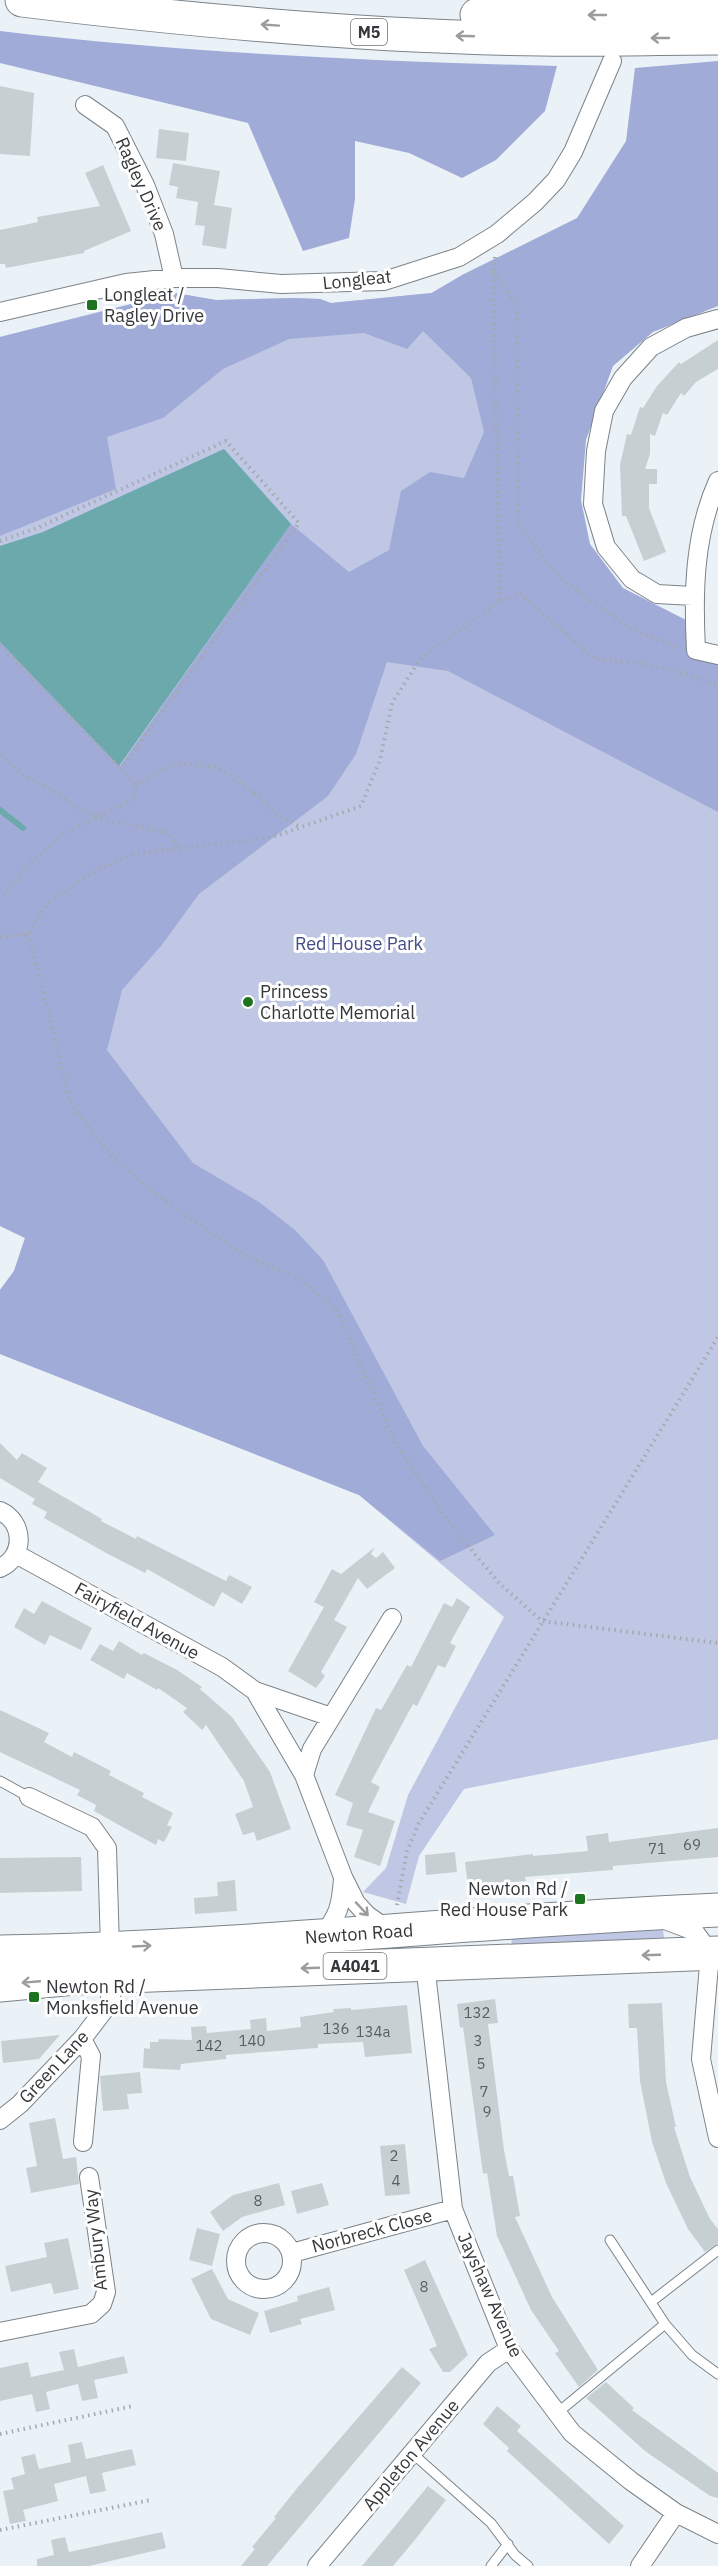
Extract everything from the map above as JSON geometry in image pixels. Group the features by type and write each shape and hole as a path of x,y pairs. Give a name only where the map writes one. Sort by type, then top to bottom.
{"highway":[{"name":"M5","path":"22,0 155,17 346,31 541,39 718,38"},
{"path":"240,0 273,4 491,15 718,15"},
{"name":"Newton Road","path":"0,1985 114,1962 322,1936 541,1919 718,1910"},
{"name":"Newton Road","path":"0,1952 114,1962 425,1964 715,1948"}],"street":[{"name":"Longleat","path":"0,312 126,283 174,278 218,278 280,284 384,281 459,257 497,234 535,202 556,180 573,152 612,61"},
{"name":"Ragley Drive","path":"85,105 114,126 145,185 164,234 174,278"},
{"path":"693,596 657,594 632,579 606,547 593,504 596,451 604,411 623,378 644,355 651,348 686,328 718,319"},
{"path":"718,481 709,500 699,543 693,596 696,650 718,655"},
{"path":"0,1511 13,1520 18,1532 19,1544 16,1554 0,1568"},
{"name":"Fairyfield Avenue","path":"16,1554 222,1667 255,1691 331,1717"},
{"path":"304,1775 312,1749 392,1618"},
{"name":"Fairyfield Avenue","path":"255,1691 304,1775 343,1877 361,1909 392,1932"},
{"name":"Green Lane","path":"0,2120 20,2104 82,2039 108,2005 114,1962 107,1848 93,1827 29,1797"},
{"name":"Fairyfield Avenue","path":"322,1936 336,1919 341,1903 343,1877"},
{"path":"634,1913 676,1923 694,1931 715,1948 701,2058 714,2104 718,2138"},
{"name":"Jayshaw Avenue","path":"425,1964 453,2209 509,2349 572,2433 631,2481 676,2513 718,2534"},
{"path":"82,2039 91,2056 83,2142"},
{"name":"Ambury Way","path":"0,2332 91,2314 102,2304 106,2292 89,2177"},
{"name":"Norbreck Close","path":"291,2253 453,2209"},
{"name":"Appleton Avenue","path":"317,2566 488,2363 509,2349"},
{"path":"640,2566 676,2513"}],"lane":[{"path":"0,1781 29,1797"},
{"path":"610,2240 665,2324 692,2355 718,2374"},
{"path":"651,2302 718,2250"},
{"path":"556,2414 665,2324"},
{"path":"412,2453 491,2523 515,2555 528,2566"},
{"path":"491,2566 508,2544"}],"path":[{"path":"497,234 493,272 500,601"},
{"path":"493,272 517,305 518,525 561,579 633,630 682,649 696,650"},
{"path":"0,541 37,528 226,441 299,523 121,769"},
{"path":"718,685 676,671 637,663 594,659 521,594 500,601 421,658 392,703 380,760 361,806 273,837 134,854 94,871 48,903 28,934 69,1100 94,1136 138,1180 182,1213 246,1256 298,1278 336,1309 397,1446 457,1533 499,1583 542,1621 718,1643"},
{"path":"0,645 136,785"},
{"path":"0,755 22,775 44,785 75,807 99,818 168,833 180,848"},
{"path":"136,785 176,764 217,767 258,795 275,813 300,827"},
{"path":"0,899 31,863 62,835 134,799 136,785"},
{"path":"0,937 28,934"},
{"path":"392,1932 407,1851 419,1823 718,1337"},
{"path":"0,2434 133,2406"},
{"path":"0,2530 151,2500"}],"green space":[{"name":"Red House Park","path":"464,274 582,560 718,663 718,1739 464,1789 419,1856 406,1904 363,1892 386,1868 408,1795 504,1617 359,1495 0,1354 0,1290 14,1271 25,1238 0,1226 0,337 175,293 216,300 293,298 320,299 331,303 431,293"},
{"path":"663,1930 665,1945 512,1949 511,1934"}],"shaded area":[{"path":"0,31 69,39 278,55 557,66 545,111 496,160 462,178 409,153 355,141 355,199 349,238 303,251 248,123 0,63"},
{"path":"718,61 718,306 653,332 613,366 586,440 581,500 590,544 623,588 688,621 718,663 718,812 448,671 387,662 356,754 328,796 199,894 161,946 122,990 107,1050 193,1163 259,1202 295,1230 323,1260 423,1446 495,1535 440,1561 359,1495 0,1354 0,1290 14,1271 25,1238 0,1226 0,642 120,766 291,524 349,572 389,550 401,491 430,472 464,478 484,432 471,378 423,331 407,349 364,333 289,339 223,369 163,418 107,437 116,489 0,536 0,337 175,293 216,300 293,298 320,299 331,303 432,293 464,274 577,218 626,141 635,68"},
{"path":"224,449 291,524 119,766 0,642 0,546 43,532"}],"building":[{"path":"0,86 34,93 30,156 0,154"},
{"path":"159,129 189,133 186,161 156,158"},
{"path":"173,163 220,171 214,205 232,208 226,249 202,245 205,226 195,225 198,202 176,198 178,187 169,185"},
{"path":"103,165 131,231 84,251 84,253 6,268 5,264 0,264 0,230 38,222 37,217 100,206 85,173"},
{"path":"718,340 718,369 696,382 684,396 681,393 667,415 663,413 655,436 650,434 650,454 645,469 657,469 657,484 649,484 649,508 666,552 644,561 626,516 622,516 620,465 627,434 631,435 640,407 643,408 657,386 679,362 681,364"},
{"path":"0,1443 17,1460 22,1453 47,1468 38,1482 102,1519 101,1521 136,1539 137,1536 226,1581 229,1575 252,1587 242,1604 222,1592 214,1607 147,1569 145,1573 44,1518 47,1512 32,1504 35,1499 0,1478"},
{"path":"375,1547 371,1554 376,1558 383,1552 395,1568 367,1589 358,1578 334,1620 347,1627 321,1672 325,1676 316,1688 288,1671 324,1607 314,1602 332,1569 341,1574"},
{"path":"457,1598 470,1607 450,1643 456,1646 445,1668 438,1665 417,1706 413,1704 371,1782 380,1787 368,1812 395,1821 380,1866 354,1857 363,1830 346,1825 353,1803 335,1795 376,1708 381,1710 407,1665 411,1667 444,1603 452,1607"},
{"path":"42,1601 92,1628 81,1650 50,1635 45,1645 14,1627 24,1608 34,1614"},
{"path":"119,1641 142,1655 144,1653 177,1670 202,1687 200,1689 232,1717 270,1772 291,1829 257,1841 254,1832 243,1835 235,1814 253,1807 244,1781 206,1725 202,1730 183,1712 187,1708 158,1688 157,1690 127,1673 124,1679 90,1660 100,1644 113,1651"},
{"path":"0,1710 49,1733 44,1742 72,1757 74,1752 111,1771 109,1775 144,1793 142,1797 173,1813 167,1825 172,1827 164,1842 158,1839 156,1845 128,1830 94,1811 96,1805 77,1795 80,1790 0,1752"},
{"path":"718,1828 718,1857 613,1866 613,1870 525,1877 526,1881 468,1886 465,1862 533,1854 533,1856 588,1851 586,1836 608,1833 609,1842"},
{"path":"455,1852 457,1872 426,1875 425,1855"},
{"path":"81,1857 82,1891 0,1893 0,1858"},
{"path":"235,1880 237,1911 195,1914 194,1898 218,1896 217,1882"},
{"path":"495,1999 498,2023 488,2024 504,2150 509,2176 513,2176 520,2216 515,2217 552,2297 598,2370 579,2387 555,2353 559,2351 531,2310 497,2236 487,2173 483,2174 463,2027 460,2028 457,2004"},
{"path":"662,2003 666,2082 676,2127 674,2127 690,2177 710,2219 718,2229 718,2243 705,2252 688,2229 666,2183 652,2142 640,2081 637,2028 629,2028 628,2004"},
{"path":"407,2005 412,2053 365,2057 363,2042 318,2044 318,2048 226,2055 226,2059 181,2064 180,2070 143,2068 144,2048 150,2049 150,2042 158,2042 159,2039 192,2040 191,2027 206,2026 207,2033 251,2029 250,2020 266,2018 267,2031 301,2027 300,2017 334,2012 333,2009 351,2008 351,2010"},
{"path":"60,2035 39,2059 3,2063 1,2041"},
{"path":"140,2072 142,2093 127,2094 129,2109 103,2111 100,2076"},
{"path":"55,2118 63,2159 76,2157 79,2184 31,2193 26,2168 37,2166 29,2123"},
{"path":"405,2144 410,2194 385,2196 380,2146"},
{"path":"279,2183 285,2205 242,2217 223,2231 210,2212 233,2195"},
{"path":"322,2183 329,2205 297,2214 291,2191"},
{"path":"197,2228 220,2234 212,2266 189,2260"},
{"path":"68,2238 79,2289 54,2294 51,2283 11,2292 5,2266 47,2257 44,2243"},
{"path":"425,2260 468,2355 450,2372 443,2372 429,2349 437,2346 404,2270"},
{"path":"212,2269 228,2299 259,2313 250,2335 211,2319 191,2279"},
{"path":"329,2287 335,2310 300,2319 302,2324 270,2333 264,2311 298,2301 297,2296"},
{"path":"74,2349 78,2367 124,2356 128,2373 94,2380 98,2398 82,2401 78,2384 46,2392 50,2409 36,2412 32,2394 0,2401 0,2368 28,2362 31,2377 64,2370 59,2352"},
{"path":"402,2367 421,2383 267,2566 241,2566 255,2549 252,2547 298,2487"},
{"path":"606,2382 634,2408 632,2410 718,2473 718,2498 710,2496 645,2451 586,2398"},
{"path":"497,2406 521,2426 517,2431 624,2526 609,2544 507,2451 509,2448 483,2424"},
{"path":"82,2442 86,2459 132,2449 136,2465 102,2473 106,2491 90,2494 86,2476 54,2484 58,2501 23,2510 26,2521 10,2524 3,2491 14,2489 11,2478 25,2474 21,2457 35,2454 39,2469 71,2462 68,2445"},
{"path":"428,2486 446,2500 414,2541 393,2566 362,2566"},
{"path":"162,2532 166,2548 89,2566 37,2566 37,2559 54,2555 51,2540 65,2537 69,2552"}],"waterway":[{"path":"0,810 23,828"}],"place":[{"name":"Longleat / Ragley Drive","path":"92,305"},
{"name":"Princess Charlotte Memorial","path":"248,1002"},
{"name":"Newton Rd / Red House Park","path":"580,1899"},
{"name":"Newton Rd / Monksfield Avenue","path":"34,1997"}]}
